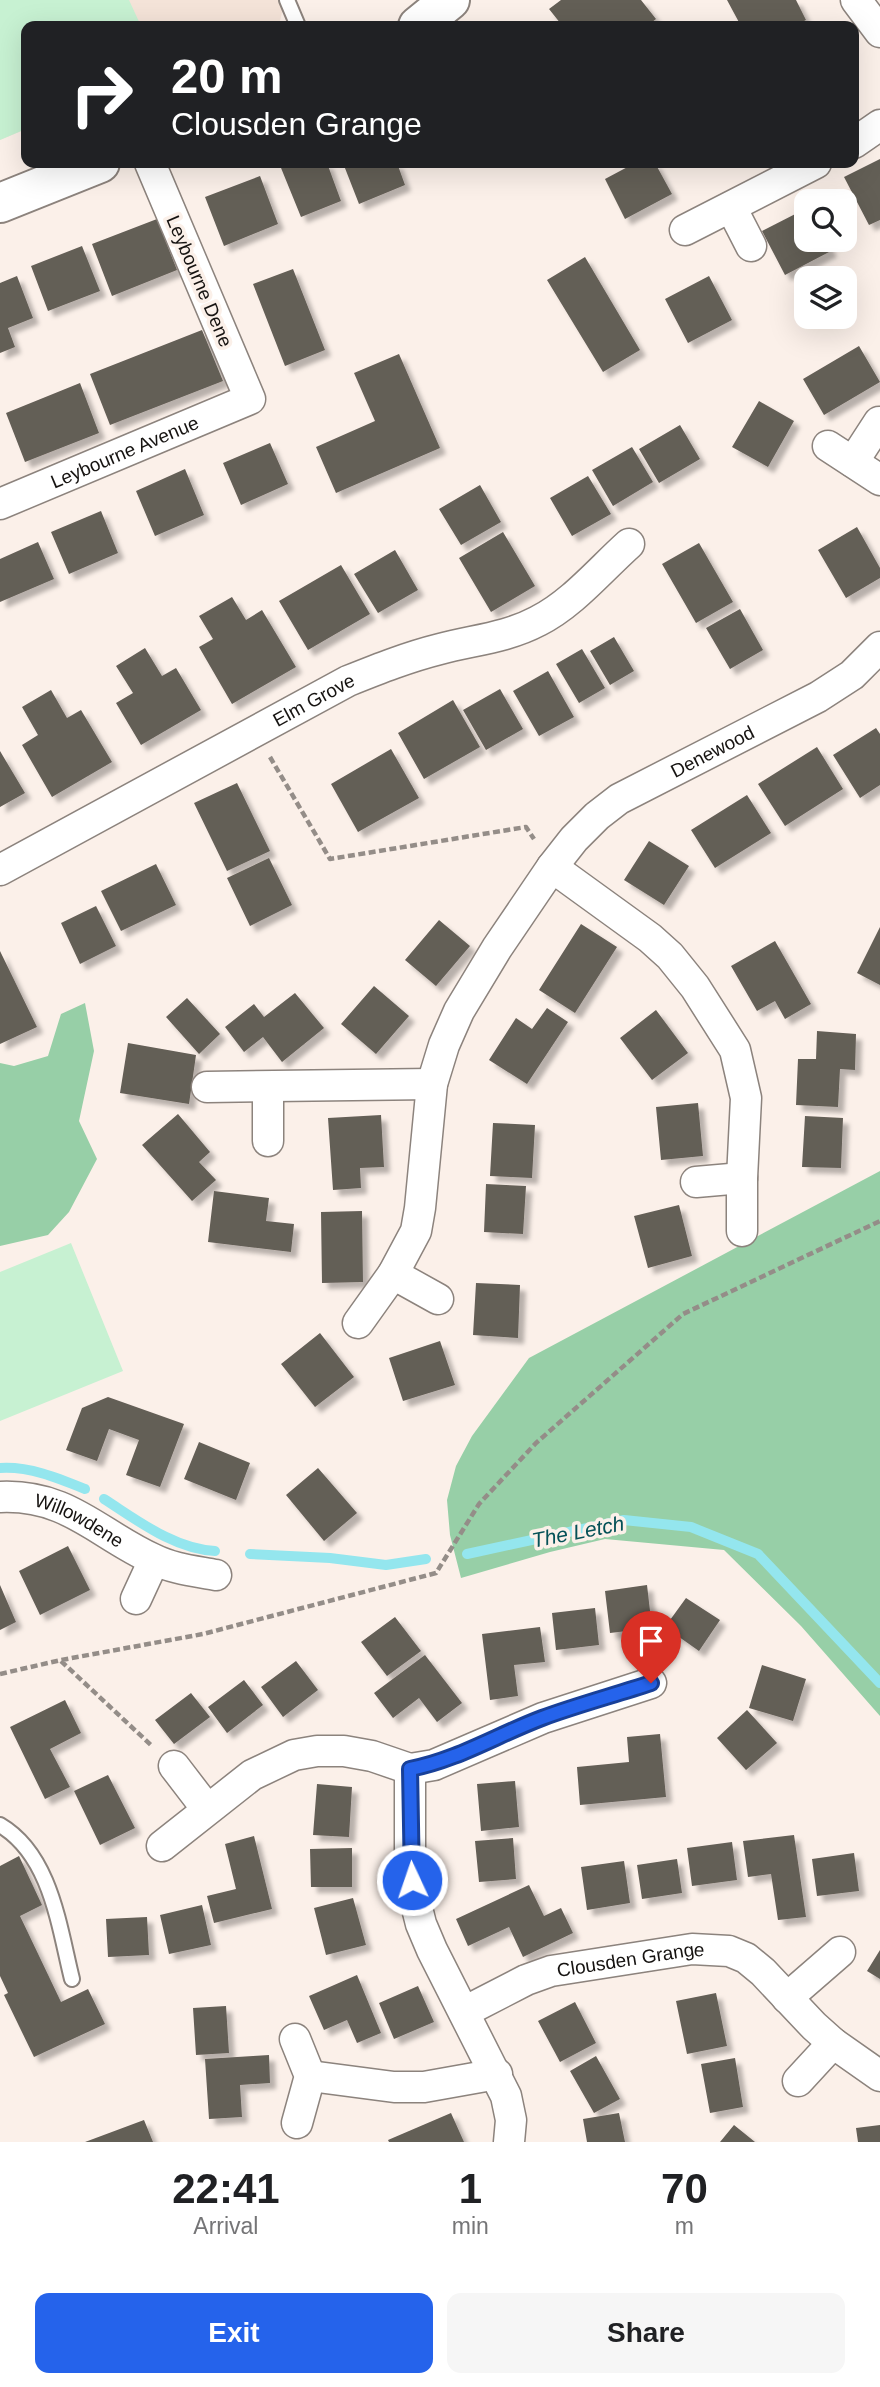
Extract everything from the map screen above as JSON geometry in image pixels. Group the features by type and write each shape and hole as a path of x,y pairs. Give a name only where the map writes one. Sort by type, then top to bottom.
{"street":[{"path":"424,21 450,0"},
{"path":"856,0 880,32"},
{"path":"859,140 880,125"},
{"path":"0,203 88,168"},
{"name":"Leybourne Dene","path":"151,168 250,399"},
{"path":"685,230 806,168"},
{"path":"731,207 751,246"},
{"name":"Leybourne Avenue","path":"0,504 250,399"},
{"path":"853,463 879,422"},
{"path":"828,446 880,480"},
{"name":"Elm Grove","path":"0,870 348,681 386,665 441,649 503,636 540,620 565,603 629,544"},
{"name":"Denewood","path":"358,1323 393,1274 416,1231 421,1208 432,1084 444,1045 459,1011 497,948 552,867 574,839 619,799 818,697 852,675 880,647"},
{"path":"552,867 650,938 670,956 695,987 736,1050 746,1098 742,1231"},
{"path":"207,1087 432,1084"},
{"path":"268,1087 268,1141"},
{"path":"696,1182 742,1178"},
{"path":"393,1274 438,1299"},
{"name":"Willowdene","path":"0,1497 37,1499 64,1508 154,1560 184,1570 216,1575"},
{"path":"136,1599 154,1560"},
{"path":"162,1846 252,1775 294,1755 317,1751 344,1751 372,1756 410,1769 434,1765 542,1718 651,1683"},
{"path":"174,1766 206,1809"},
{"path":"410,1769 410,1863 421,1924 506,2096 511,2120 509,2142"},
{"name":"Clousden Grange","path":"464,2012 526,1980 551,1971 692,1949 729,1951 746,1958 763,1972 833,2043 880,2076"},
{"path":"787,1998 840,1952"},
{"path":"295,2039 310,2076 297,2123"},
{"path":"798,2081 833,2043"},
{"path":"310,2076 394,2087 424,2087 496,2074"}],"lane":[{"path":"287,0 296,21"},
{"path":"0,1825 12,1832 28,1850 40,1871 51,1896 72,1979"}],"path":[{"path":"256,732 330,859 526,827 552,867"},
{"path":"0,1674 202,1634 436,1573 479,1504 536,1443 683,1314 880,1221"},
{"path":"61,1660 174,1766"}],"shaded area":[{"path":"0,0 285,0 280,21 21,21 21,131 0,140"}],"green space":[{"path":"0,0 129,0 139,21 21,21 21,131 0,140"},
{"path":"85,1003 94,1051 79,1121 97,1159 69,1212 48,1235 0,1246 0,1063 14,1066 48,1056 61,1014"},
{"path":"880,1171 880,1716 801,1626 724,1550 605,1539 461,1578 450,1535 447,1500 456,1466 472,1436 529,1358"},
{"path":"71,1243 123,1371 0,1421 0,1272"}],"building":[{"path":"561,0 641,0 656,19 559,21 549,9"},
{"path":"727,0 796,0 806,20 804,21 738,21"},
{"path":"880,159 880,220 869,225 857,202 857,189 850,189 844,177"},
{"path":"281,168 329,168 341,201 301,217"},
{"path":"345,168 399,168 405,185 359,204"},
{"path":"626,168 658,168 672,194 625,219 605,179"},
{"path":"260,176 278,224 224,246 205,197"},
{"path":"794,215 794,252 829,252 802,266 794,266 794,270 785,275 762,231"},
{"path":"157,219 177,270 112,296 92,244"},
{"path":"82,246 100,291 48,311 31,266"},
{"path":"585,257 640,350 603,372 547,280"},
{"path":"293,269 325,350 285,366 253,284"},
{"path":"17,276 33,318 8,328 15,347 0,353 0,283"},
{"path":"709,276 732,320 688,343 665,299"},
{"path":"202,330 223,381 110,425 90,374"},
{"path":"859,346 880,382 824,415 803,379"},
{"path":"399,354 440,448 336,493 316,447 375,421 354,373"},
{"path":"80,383 99,433 25,462 6,413"},
{"path":"759,401 794,421 768,467 732,447"},
{"path":"680,425 700,459 659,483 639,449"},
{"path":"270,443 288,484 241,505 223,463"},
{"path":"632,447 653,482 613,506 592,470"},
{"path":"185,469 204,515 155,536 136,491"},
{"path":"588,476 611,514 572,536 550,498"},
{"path":"480,485 501,522 461,545 439,509"},
{"path":"101,511 118,553 69,574 51,532"},
{"path":"857,527 880,568 880,578 846,598 818,550"},
{"path":"503,532 535,586 491,612 459,558"},
{"path":"38,542 54,579 0,602 0,559"},
{"path":"699,543 733,602 696,623 662,564"},
{"path":"395,550 418,590 378,613 354,574"},
{"path":"341,565 370,614 308,650 279,601"},
{"path":"232,597 246,620 262,610 296,667 232,704 199,647 213,639 199,616"},
{"path":"740,609 763,650 730,669 706,628"},
{"path":"614,637 634,671 610,685 590,651"},
{"path":"145,648 162,676 176,668 201,710 141,745 116,703 133,693 116,666"},
{"path":"582,649 605,688 579,703 556,664"},
{"path":"548,671 574,717 539,736 513,691"},
{"path":"500,689 523,729 486,750 463,710"},
{"path":"51,690 67,718 81,710 112,762 52,797 22,745 38,735 22,707"},
{"path":"453,700 480,747 424,779 398,733"},
{"path":"876,728 880,734 880,785 860,798 833,755"},
{"path":"817,747 843,789 785,826 758,784"},
{"path":"391,749 419,798 358,832 331,784"},
{"path":"0,751 25,793 0,807"},
{"path":"237,783 270,851 227,871 194,803"},
{"path":"747,795 771,833 715,868 691,830"},
{"path":"649,841 689,866 664,905 624,880"},
{"path":"269,858 292,905 250,926 227,878"},
{"path":"156,864 176,905 121,931 101,891"},
{"path":"96,906 116,946 80,964 61,923"},
{"path":"439,920 470,946 436,986 405,960"},
{"path":"581,924 617,947 575,1013 539,990"},
{"path":"880,927 880,985 857,973"},
{"path":"775,941 811,1004 785,1019 775,1001 757,1011 731,966"},
{"path":"0,951 37,1027 0,1044"},
{"path":"374,986 409,1016 376,1054 341,1024"},
{"path":"295,993 324,1028 282,1062 263,1037 244,1052 225,1027 254,1004 264,1017"},
{"path":"187,998 220,1034 199,1054 166,1017"},
{"path":"547,1008 568,1022 527,1084 489,1060 516,1018 532,1029"},
{"path":"656,1010 688,1053 652,1080 620,1038"},
{"path":"817,1031 856,1034 855,1070 840,1069 838,1107 796,1105 798,1059 816,1059"},
{"path":"128,1043 196,1055 189,1104 120,1093"},
{"path":"698,1103 703,1156 661,1160 656,1107"},
{"path":"178,1114 210,1152 199,1162 216,1180 192,1201 142,1145"},
{"path":"381,1115 384,1167 360,1168 361,1188 333,1190 328,1118"},
{"path":"805,1116 843,1118 841,1168 802,1167"},
{"path":"493,1123 535,1125 532,1178 490,1176"},
{"path":"486,1184 526,1186 523,1234 484,1232"},
{"path":"214,1191 269,1198 266,1221 294,1224 291,1252 208,1242"},
{"path":"679,1205 692,1256 648,1268 634,1216"},
{"path":"362,1211 363,1282 322,1283 321,1212"},
{"path":"476,1283 520,1285 518,1338 473,1335"},
{"path":"320,1333 354,1377 315,1407 281,1364"},
{"path":"440,1341 455,1385 403,1401 389,1358"},
{"path":"108,1397 184,1424 160,1487 126,1475 139,1440 109,1429 97,1461 66,1450 82,1408"},
{"path":"199,1442 250,1463 236,1500 184,1479"},
{"path":"318,1468 357,1513 324,1541 286,1495"},
{"path":"68,1546 90,1590 40,1615 19,1571"},
{"path":"0,1585 16,1622 0,1630"},
{"path":"647,1585 652,1628 610,1633 605,1591"},
{"path":"686,1598 720,1620 699,1651 665,1627"},
{"path":"595,1608 599,1645 556,1650 552,1613"},
{"path":"395,1617 421,1651 387,1676 361,1642"},
{"path":"540,1627 545,1662 514,1665 518,1696 490,1700 482,1634"},
{"path":"425,1655 462,1703 437,1722 419,1698 393,1718 374,1693"},
{"path":"296,1661 318,1690 283,1717 261,1687"},
{"path":"762,1665 806,1679 793,1721 749,1708"},
{"path":"244,1680 263,1705 227,1733 208,1707"},
{"path":"191,1693 210,1717 174,1744 155,1720"},
{"path":"65,1700 81,1733 50,1749 70,1787 45,1799 10,1727"},
{"path":"747,1710 777,1743 746,1770 717,1738"},
{"path":"660,1734 666,1797 580,1805 577,1767 629,1762 627,1737"},
{"path":"108,1775 135,1828 100,1845 74,1791"},
{"path":"515,1781 519,1827 481,1831 477,1784"},
{"path":"317,1784 352,1787 349,1837 313,1835"},
{"path":"794,1835 806,1917 778,1920 771,1874 748,1877 743,1841"},
{"path":"254,1836 272,1909 214,1923 207,1896 236,1889 225,1844"},
{"path":"513,1838 516,1879 479,1882 475,1841"},
{"path":"732,1842 737,1880 692,1886 687,1848"},
{"path":"352,1848 352,1887 311,1887 310,1849"},
{"path":"854,1853 859,1891 817,1896 812,1859"},
{"path":"19,1856 42,1905 20,1916 61,2002 88,1989 105,2024 34,2057 4,1995 8,1993 0,1976 0,1866"},
{"path":"677,1859 682,1893 642,1899 637,1865"},
{"path":"624,1861 630,1903 587,1910 581,1867"},
{"path":"529,1885 544,1916 561,1908 573,1933 523,1957 509,1927 468,1946 456,1919"},
{"path":"353,1898 366,1945 326,1955 314,1908"},
{"path":"202,1905 211,1945 169,1954 160,1915"},
{"path":"147,1917 149,1955 108,1957 106,1919"},
{"path":"880,1950 880,1979 867,1971"},
{"path":"357,1975 381,2033 357,2043 347,2020 324,2030 309,1996"},
{"path":"418,1986 434,2022 394,2039 379,2003"},
{"path":"716,1993 727,2046 687,2054 676,2001"},
{"path":"575,2002 596,2043 560,2062 538,2021"},
{"path":"226,2006 229,2053 196,2055 193,2008"},
{"path":"269,2055 270,2083 240,2085 242,2117 209,2119 205,2059"},
{"path":"596,2056 620,2099 594,2113 570,2071"},
{"path":"735,2058 743,2107 710,2113 701,2064"},
{"path":"451,2113 464,2142 388,2140"},
{"path":"619,2113 625,2142 587,2142 583,2119"},
{"path":"144,2120 153,2142 85,2142"},
{"path":"734,2125 755,2142 720,2142"},
{"path":"880,2125 880,2142 858,2142 856,2128"}],"waterway":[{"name":"The Letch","path":"0,1468 33,1471 85,1489"},
{"name":"The Letch","path":"104,1499 171,1539 185,1545 215,1551"},
{"name":"The Letch","path":"467,1554 624,1520 691,1527 758,1554 880,1683"},
{"name":"The Letch","path":"250,1554 330,1558 386,1565 426,1559"}],"route":[{"path":"412,1880 410,1769 434,1765 542,1718 651,1683"}]}
